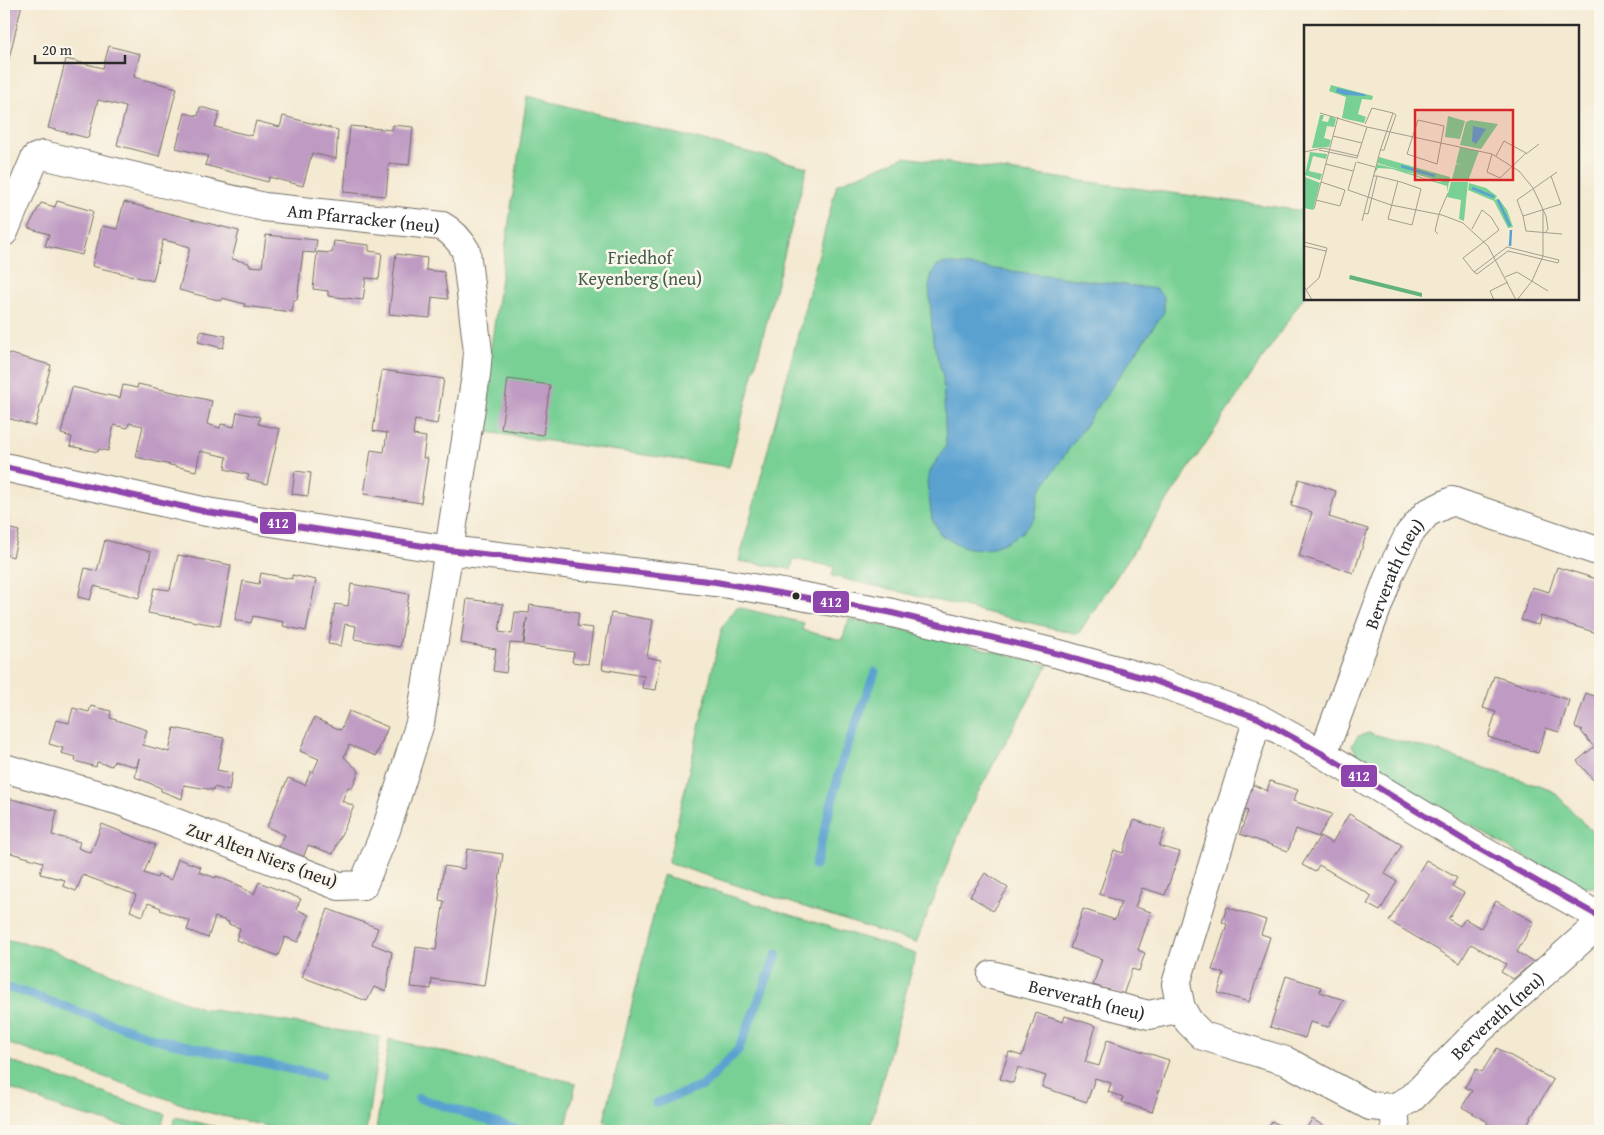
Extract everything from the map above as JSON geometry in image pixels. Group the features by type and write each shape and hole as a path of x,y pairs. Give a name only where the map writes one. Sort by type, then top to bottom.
{"street":[{"name":"Am Pfarracker (neu)","path":"4,232 35,158 43,155 264,206 442,226 450,231 462,243 466,251 478,352 449,550"},
{"path":"4,467 207,512 449,550 716,582 888,612 1059,654 1152,680 1258,718 1322,754 1474,846 1600,917"},
{"name":"Berverath (neu)","path":"1322,754 1390,573 1409,534 1427,513 1452,501 1600,552"},
{"name":"Zur Alten Niers (neu)","path":"4,768 120,801 339,886 363,884 386,830 420,723 449,550"},
{"name":"Berverath (neu)","path":"1258,718 1176,984 1182,1008 1189,1022 1203,1036 1286,1061 1395,1120 1412,1098 1476,1033 1600,923"},
{"name":"Berverath (neu)","path":"992,975 1149,1015 1182,1008"}],"green space":[{"name":"Friedhof Keyenberg (neu)","path":"527,96 807,167 729,467 479,431"},
{"path":"904,157 1304,211 1304,296 1078,634 832,576 834,567 794,559 791,569 739,561 837,184"},
{"path":"737,607 804,623 802,630 842,640 849,619 921,633 1048,665 970,807 916,943 668,863 722,627"},
{"path":"1369,733 1430,749 1553,791 1600,840 1600,886 1578,888 1361,762 1352,745 1358,736"},
{"path":"663,875 916,954 869,1131 616,1131 604,1121"},
{"path":"4,939 46,948 201,1008 380,1037 366,1131 287,1131 202,1111 4,1042"},
{"path":"389,1039 576,1083 565,1131 376,1131"},
{"path":"4,1059 165,1114 160,1131 143,1131 67,1111 4,1086"},
{"path":"175,1117 233,1131 171,1131"}],"water":[{"path":"946,263 1157,289 1164,298 1164,312 1039,492 1035,518 1021,533 1002,544 986,549 969,548 953,542 941,535 932,519 927,482 931,469 946,446 943,377 933,341 929,285 932,274 937,266"}],"building":[{"path":"4,4 22,4 7,67 4,66"},
{"path":"109,46 140,54 134,77 177,88 159,156 117,145 126,107 111,103 98,100 88,138 48,128 66,59 103,68"},
{"path":"200,107 220,112 215,127 252,136 256,121 280,127 283,116 338,130 336,159 312,153 303,186 269,177 268,182 205,165 208,156 176,148 185,113 198,116"},
{"path":"393,125 413,127 409,165 389,163 386,196 344,192 350,126 392,130"},
{"path":"57,201 93,211 82,255 45,246 49,234 28,228 41,203 55,207"},
{"path":"124,202 239,231 232,259 249,263 249,266 262,267 266,235 317,240 315,253 303,252 297,300 294,300 292,312 244,306 245,304 222,298 222,301 179,290 190,247 163,240 153,281 92,266 102,226 117,229"},
{"path":"334,241 369,245 369,251 382,253 379,279 366,278 363,300 328,296 328,291 313,289 317,252 332,253"},
{"path":"396,254 427,258 426,270 444,272 448,299 432,297 430,318 389,314"},
{"path":"201,331 226,336 223,348 198,342"},
{"path":"7,353 51,365 35,426 4,417 4,357 6,358"},
{"path":"382,370 444,379 437,424 415,420 413,435 426,437 423,458 428,458 421,503 364,494 371,450 384,452 387,433 373,431"},
{"path":"508,379 550,385 543,435 501,429"},
{"path":"138,384 212,401 207,424 220,428 221,424 234,427 237,412 260,417 258,424 280,429 267,484 247,479 249,475 225,469 227,457 200,451 196,471 136,457 143,426 129,423 128,428 114,425 108,451 99,449 98,452 70,446 72,437 61,434 72,387 120,398 123,385 137,388"},
{"path":"295,471 311,473 308,496 292,494"},
{"path":"1299,479 1336,491 1329,517 1368,529 1354,573 1299,556 1312,512 1291,506"},
{"path":"4,516 10,518 7,528 19,531 13,557 4,554"},
{"path":"105,540 151,552 139,598 94,586 90,600 78,597 85,568 97,571"},
{"path":"178,555 231,565 220,626 148,613 154,588 170,590"},
{"path":"1557,567 1600,580 1600,623 1597,633 1541,616 1538,625 1521,620 1532,587 1549,592"},
{"path":"261,573 292,579 292,575 316,580 306,631 283,626 284,622 253,616 251,623 235,620 243,581 259,584"},
{"path":"351,584 409,594 400,647 354,639 356,626 345,624 341,646 328,644 335,604 348,606"},
{"path":"467,599 503,604 499,632 512,634 515,612 529,613 530,605 579,612 577,626 593,628 588,664 572,662 574,652 524,645 527,618 523,644 510,643 506,673 493,671 496,649 461,643"},
{"path":"611,613 653,620 647,657 661,660 656,690 642,688 644,676 602,669"},
{"path":"1494,676 1569,700 1559,732 1546,728 1538,753 1488,737 1496,712 1483,708"},
{"path":"1586,693 1600,698 1600,776 1594,781 1577,761 1594,747 1581,731 1583,730 1575,727"},
{"path":"91,706 111,711 110,718 147,730 143,745 169,752 174,728 224,738 217,770 232,773 229,791 214,787 213,790 184,785 182,799 161,791 161,788 135,777 139,758 137,767 114,761 112,766 97,762 96,767 75,761 76,757 61,753 63,748 49,744 56,720 69,723 73,708 89,712"},
{"path":"349,711 388,727 376,756 349,745 344,757 359,771 352,788 348,787 342,801 354,806 333,854 308,845 303,858 278,848 285,835 267,827 288,778 305,785 319,759 300,751 314,718 341,730"},
{"path":"1245,781 1267,791 1270,781 1298,790 1293,801 1332,814 1318,837 1296,829 1288,851 1240,834 1248,811 1235,807"},
{"path":"4,797 57,811 52,835 80,842 78,848 91,853 102,824 155,845 144,873 157,878 158,875 171,880 178,859 201,867 199,872 216,878 216,876 243,887 254,894 259,882 301,899 296,909 309,915 298,942 285,937 278,956 236,940 240,928 215,917 208,938 187,930 190,921 160,910 161,908 148,903 143,916 130,911 136,895 83,875 76,891 63,886 65,880 40,874 43,862 4,851"},
{"path":"1349,814 1402,845 1385,874 1397,881 1380,911 1367,904 1372,896 1319,865 1315,872 1302,865 1320,836 1332,843"},
{"path":"1134,820 1165,830 1159,846 1180,852 1165,895 1142,888 1135,907 1151,912 1138,950 1145,953 1139,971 1132,969 1123,995 1093,985 1102,959 1070,948 1083,909 1115,920 1121,902 1099,894 1114,850 1123,853"},
{"path":"467,849 503,854 484,986 432,979 431,989 411,987 416,947 436,950 444,901 439,900 444,866 464,869"},
{"path":"1426,860 1457,878 1452,886 1464,893 1448,919 1460,926 1465,919 1481,928 1496,901 1534,922 1517,952 1534,962 1513,979 1501,972 1506,964 1471,944 1460,963 1389,921"},
{"path":"985,873 1008,888 993,911 970,896"},
{"path":"1227,907 1266,920 1261,934 1270,937 1249,1002 1218,993 1224,973 1212,970 1227,924 1222,922"},
{"path":"328,909 378,928 372,944 392,952 386,991 374,987 367,1001 302,977"},
{"path":"1286,976 1321,987 1320,992 1344,1000 1328,1027 1310,1022 1305,1038 1270,1027"},
{"path":"1036,1013 1063,1022 1065,1016 1096,1026 1085,1062 1099,1066 1107,1040 1169,1060 1152,1112 1122,1102 1123,1097 1108,1092 1111,1083 1095,1078 1087,1102 1042,1087 1046,1076 1018,1067 1013,1083 1000,1079 1009,1052 1022,1056"},
{"path":"1497,1048 1553,1080 1523,1131 1482,1131 1488,1122 1462,1107 1472,1091 1465,1087 1476,1069 1482,1072"},
{"path":"1312,1119 1333,1131 1305,1131"},
{"path":"1272,1121 1291,1131 1266,1131"}],"waterway":[{"path":"815,866 843,759 875,672"},
{"path":"656,1103 703,1086 739,1049 777,954"},
{"path":"4,987 156,1039 321,1076"},
{"path":"419,1098 521,1131"}],"transit line":[{"name":"412","path":"4,467 207,512 449,550 716,582 888,612 1059,654 1152,680 1258,718 1323,754 1474,846 1600,917"}]}
